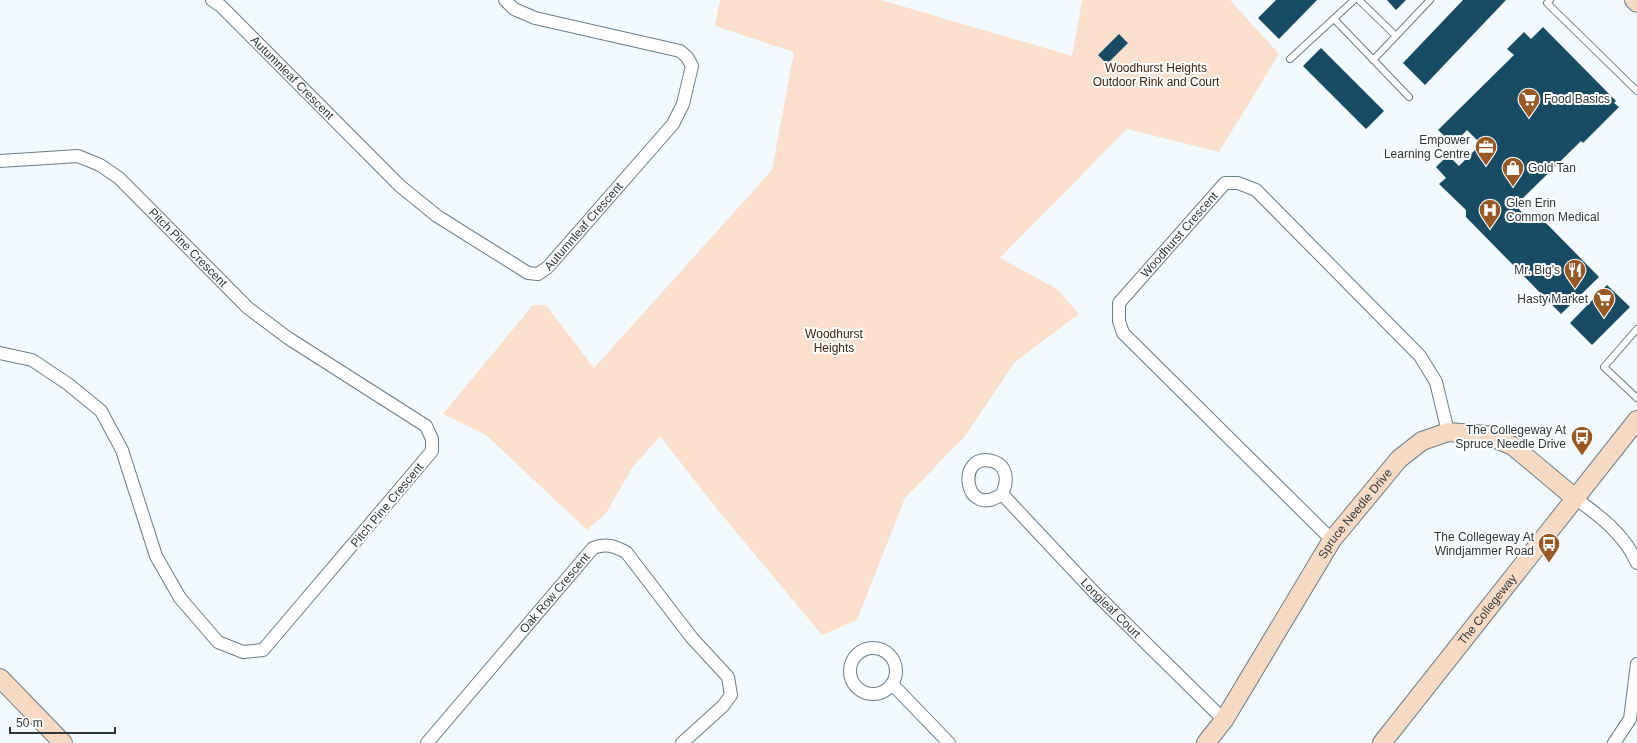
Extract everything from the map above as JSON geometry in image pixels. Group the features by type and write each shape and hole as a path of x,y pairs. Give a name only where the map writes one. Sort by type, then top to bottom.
{"street":[{"name":"Autumnleaf Crescent","path":"212,0 221,6 400,186 444,220 528,273 538,274 548,267 673,124 684,104 692,66 687,57 680,51 535,18 514,9 505,0"},
{"path":"1634,0 1637,3"},
{"name":"Pitch Pine Crescent","path":"0,161 78,156 100,165 120,178 248,308 288,338 426,426 432,438 432,451 263,650 243,652 218,642 180,598 156,556 122,450 101,411 68,384 32,360 0,353"},
{"name":"Woodhurst Crescent","path":"1332,540 1123,333 1121,327 1119,303 1224,183 1238,183 1256,190 1420,356 1436,382 1448,432"},
{"name":"The Collegeway","path":"1382,743 1637,420"},
{"name":"Spruce Needle Drive","path":"1206,743 1224,720 1332,540 1399,459 1422,441 1448,432 1486,435 1513,446 1575,498"},
{"name":"Longleaf Court","path":"1002,494 1093,592 1224,720"},
{"path":"1575,498 1613,527 1626,543 1637,563"},
{"name":"Oak Row Crescent","path":"427,743 593,548 602,545 615,546 626,552 692,638 728,677 731,695 723,706 682,743"},
{"path":"1614,743 1634,720 1637,664"},
{"path":"0,678 63,743"},
{"path":"892,684 949,743"}],"lane":[{"path":"1290,60 1354,0"},
{"path":"1358,0 1396,36"},
{"path":"1373,60 1430,0"},
{"path":"1550,0 1547,3 1637,91"},
{"path":"1334,19 1408,97"},
{"path":"1637,329 1604,367 1637,398"}],"green space":[{"name":"Woodhurst Heights","path":"720,0 881,0 1072,56 1082,0 1230,0 1279,54 1219,152 1127,129 1000,258 1057,289 1079,314 1015,362 965,436 905,498 857,620 822,635 712,503 660,436 633,467 606,513 587,530 486,435 443,414 533,305 546,305 594,368 772,170 794,52 715,26"}],"building":[{"path":"1276,0 1317,0 1279,39 1258,18"},
{"path":"1387,0 1406,0 1396,10"},
{"path":"1463,0 1506,0 1425,85 1403,63"},
{"path":"1543,27 1616,101 1614,103 1619,107 1583,143 1581,141 1519,202 1519,209 1530,221 1545,222 1599,277 1561,314 1466,217 1466,210 1439,184 1446,178 1436,167 1448,155 1459,166 1481,144 1467,130 1453,144 1438,130 1514,55 1507,49 1524,32 1531,39"},
{"path":"1119,34 1128,43 1107,64 1098,55"},
{"path":"1321,48 1384,111 1366,129 1303,66"},
{"name":"Hasty Market","path":"1607,285 1630,307 1592,345 1570,323"}],"place":[{"name":"Food Basics","path":"1529,118"},
{"name":"Empower Learning Centre","path":"1486,166"},
{"name":"Gold Tan","path":"1513,188"},
{"name":"Glen Erin Common Medical","path":"1490,230"},
{"name":"Mr. Big's","path":"1575,290"},
{"name":"Hasty Market","path":"1604,318"},
{"name":"The Collegeway At Spruce Needle Drive","path":"1582,456"},
{"name":"The Collegeway At Windjammer Road","path":"1549,564"}],"park label":[{"name":"Woodhurst Heights Outdoor Rink and Court","path":"1156,75"}]}
